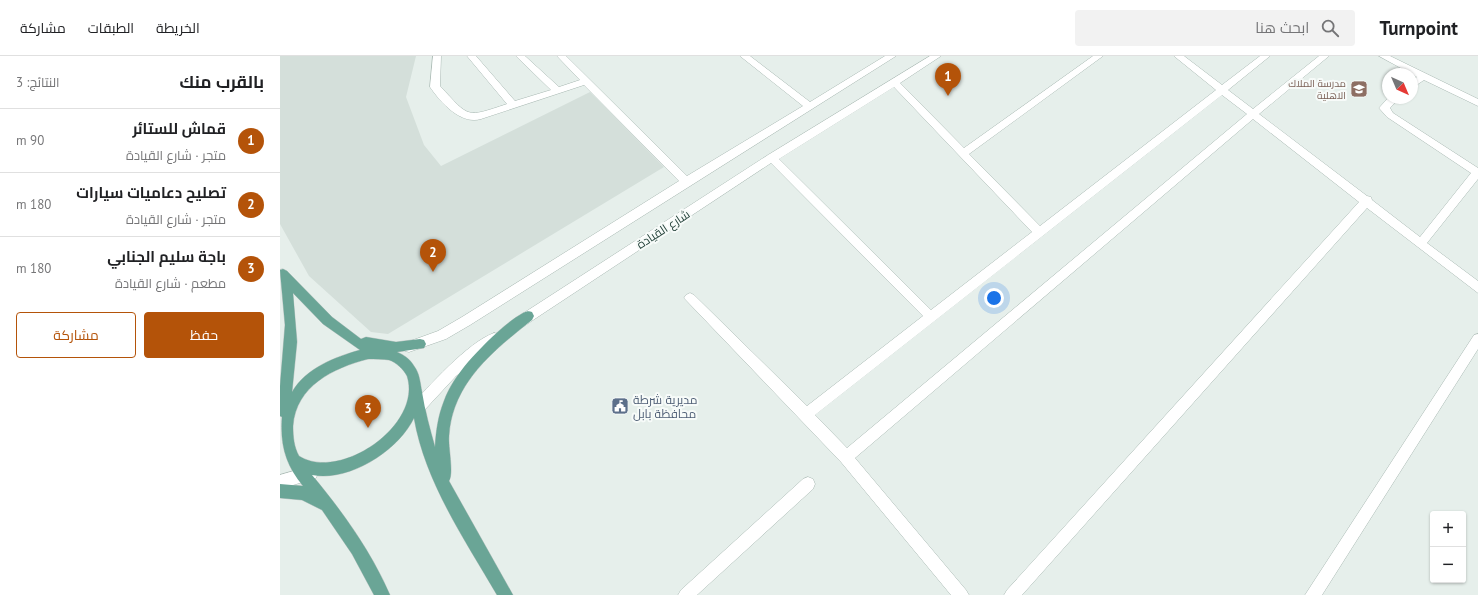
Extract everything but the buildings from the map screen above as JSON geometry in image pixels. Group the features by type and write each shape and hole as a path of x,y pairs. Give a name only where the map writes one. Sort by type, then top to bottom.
{"main road":[{"path":"282,271 326,320 364,347 378,354 401,360 409,368 415,378 418,407 423,431 432,459 449,494 505,595"},
{"path":"282,271 289,292 292,318 291,347 281,416 280,440 287,456 330,508 357,549 382,595"},
{"path":"449,494 440,443 446,409 460,380 478,358 528,316"},
{"path":"340,330 365,341 382,346 396,347 420,344"},
{"path":"285,399 326,369 347,358 378,354"},
{"path":"285,399 287,372"},
{"path":"287,456 302,467 323,470 346,466 369,455 389,440 405,422 413,406 416,390"},
{"path":"280,491 303,493 330,508"}],"street":[{"path":"437,56 435,87 457,110 465,116 478,117 587,81"},
{"path":"470,56 513,105"},
{"path":"520,56 558,91"},
{"path":"561,56 686,182"},
{"path":"744,56 810,106"},
{"path":"378,354 420,344 442,335 686,182 892,56"},
{"name":"شارع القيادة","path":"405,422 447,376 468,357 528,316 772,158 937,56"},
{"path":"962,154 1099,56"},
{"path":"1178,56 1367,200 1420,244 1478,288"},
{"path":"806,414 1266,56"},
{"path":"846,457 1253,114 1325,56"},
{"path":"1383,56 1478,103"},
{"path":"1418,80 1424,76"},
{"path":"894,82 1039,232"},
{"path":"1386,104 1384,108 1390,115 1478,173 1420,244"},
{"path":"772,158 931,317"},
{"path":"1012,595 1367,200"},
{"path":"690,298 806,414 846,457 961,595"},
{"path":"1313,595 1478,340"},
{"path":"281,416 285,399"},
{"path":"280,482 323,470"},
{"path":"686,595 808,484"}],"shaded area":[{"path":"280,56 416,56 406,97 424,145 441,166 590,92 664,167 388,334 371,332 309,276 280,224"}],"place":[{"name":"مدرسة الملاك الاهلية","path":"1359,89"},
{"name":"قماش للستائر","path":"948,96"},
{"name":"تصليح دعاميات سيارات","path":"433,272"},
{"name":"مديرية شرطة محافظة بابل","path":"620,406"},
{"name":"باجة سليم الجنابي","path":"368,428"}]}
